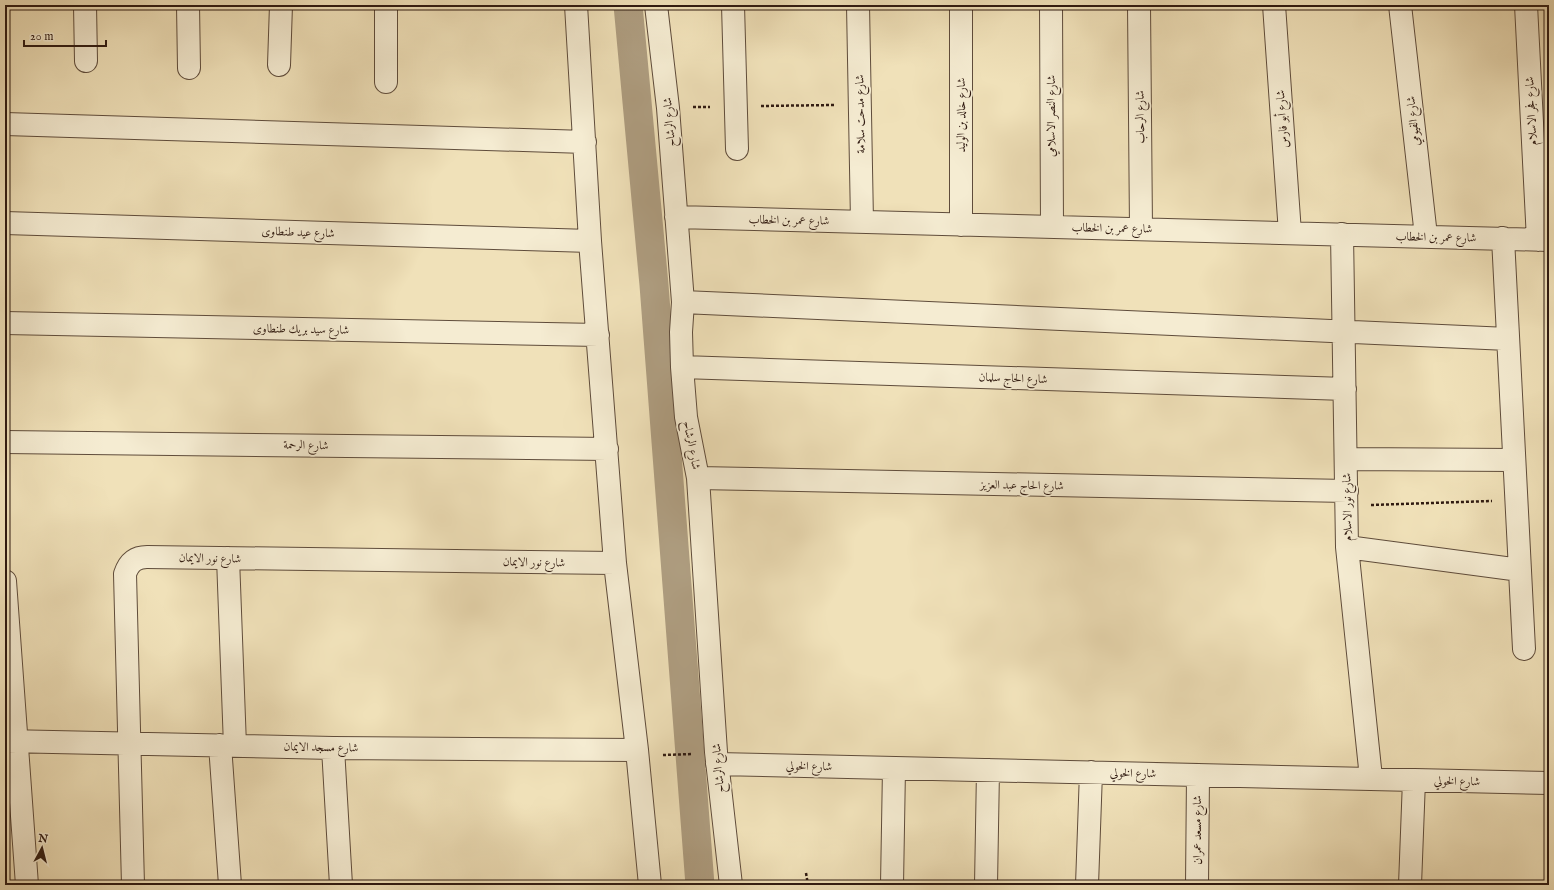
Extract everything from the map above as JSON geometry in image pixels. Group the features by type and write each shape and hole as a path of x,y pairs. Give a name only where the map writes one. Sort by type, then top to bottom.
{"street":[{"path":"85,5 86,61"},
{"path":"188,5 188,68"},
{"path":"280,65 281,5"},
{"path":"386,5 386,82"},
{"path":"576,5 590,241 615,563 637,754 650,885"},
{"name":"شارع الرشاح","path":"656,5 668,108 683,302 680,332 686,417 698,478 717,758 731,885"},
{"path":"733,5 738,149"},
{"name":"شارع مدحت سلامة","path":"858,5 862,222"},
{"name":"شارع خالد بن الوليد","path":"961,225 962,5"},
{"name":"شارع النصر الاسلامي","path":"1051,5 1052,227"},
{"name":"شارع الرحاب","path":"1139,5 1141,229"},
{"name":"شارع أبو فارس","path":"1274,5 1290,233"},
{"name":"شارع الفيومي","path":"1400,5 1426,236"},
{"name":"شارع فجر الاسلام","path":"1526,5 1543,240"},
{"path":"5,124 585,142"},
{"name":"شارع عمر بن الخطاب","path":"676,217 1543,240"},
{"name":"شارع عيد طنطاوى","path":"5,223 590,241"},
{"name":"شارع نور الاسلام","path":"1342,234 1347,547 1371,778"},
{"path":"1503,238 1524,649"},
{"path":"683,302 1508,339"},
{"name":"شارع سيد بريك طنطاوى","path":"5,323 598,335"},
{"name":"شارع الحاج سلمان","path":"682,367 1345,389"},
{"name":"شارع الرحمة","path":"5,442 607,449"},
{"path":"1346,459 1514,460"},
{"name":"شارع الحاج عبد العزيز","path":"698,478 1347,498"},
{"path":"1347,547 1520,570"},
{"name":"شارع نور الايمان","path":"133,885 125,574 131,563 141,557 615,563"},
{"path":"228,558 230,885"},
{"path":"5,581 14,826 27,885"},
{"name":"شارع مسجد الايمان","path":"11,742 637,754"},
{"path":"333,748 341,885"},
{"name":"شارع الخولي","path":"717,758 894,768 1549,783"},
{"path":"892,885 894,768"},
{"path":"986,885 988,770"},
{"path":"1087,885 1090,772"},
{"name":"شارع مسعد عمران","path":"1197,885 1198,775"},
{"path":"1410,885 1414,780"}],"path":[{"path":"668,108 860,105"},
{"path":"1347,498 1516,501"},
{"path":"637,754 717,758"},
{"path":"806,873 808,885"}],"waterway":[{"path":"628,5 654,285 700,885"}]}
